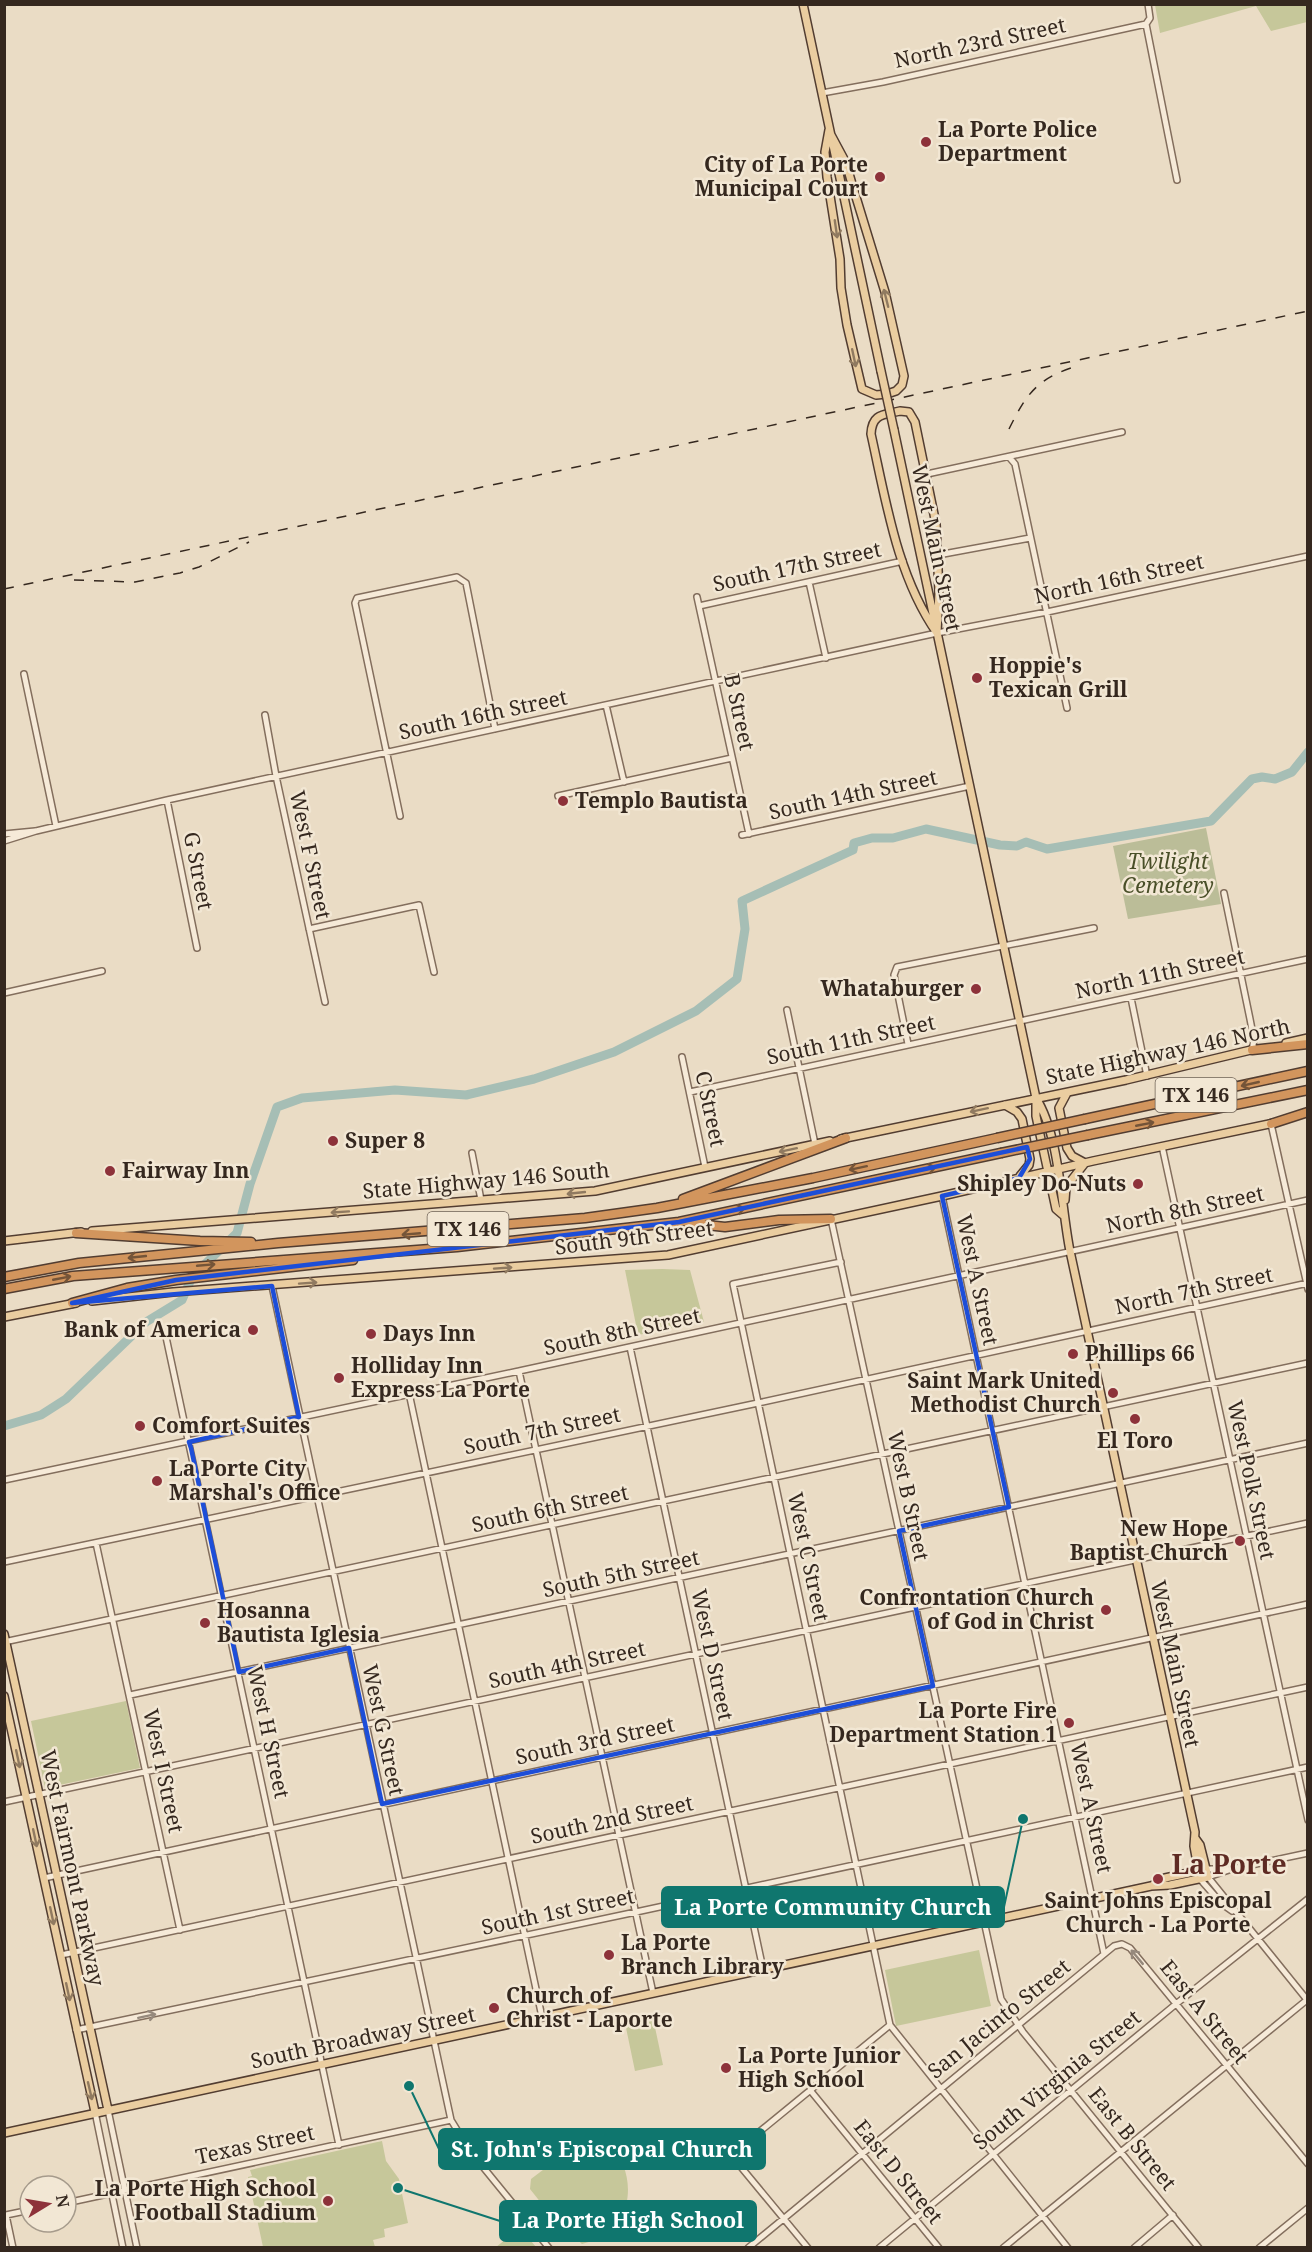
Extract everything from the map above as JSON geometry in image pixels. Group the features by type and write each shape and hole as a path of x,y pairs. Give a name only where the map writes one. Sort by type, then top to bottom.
{"highway":[{"path":"1252,1050 1308,1044"},
{"name":"TX 146","path":"245,1245 561,1220 657,1208 813,1178 1308,1071"},
{"name":"TX 146","path":"4,1289 73,1276 457,1247 679,1222 1308,1090"},
{"path":"1271,1124 1308,1114"},
{"path":"657,1208 846,1138"},
{"path":"679,1222 725,1227 779,1220 831,1219"},
{"path":"76,1233 245,1245"},
{"path":"4,1277 79,1263 245,1245"},
{"path":"72,1303 127,1288 176,1280 457,1247"}],"main road":[{"name":"West Main Street","path":"803,4 1036,1098 1036,1116 1056,1209 1063,1215"},
{"path":"830,133 846,163 885,292 900,355 904,376 902,385 896,391 887,394 876,395 862,389 857,370 841,288 840,259 826,177 825,152 830,133"},
{"path":"900,411 912,415 927,474 936,524 937,633 922,611 903,561 889,518 871,434 871,424 876,418 900,411"},
{"name":"State Highway 146 North","path":"1036,1098 1147,1076 1308,1038"},
{"path":"1063,1215 1066,1187 1085,1163 1072,1156 1067,1148 1059,1108 1067,1093"},
{"name":"West Main Street","path":"1036,1098 1045,1113 1057,1169 1070,1251 1195,1838 1200,1845 1203,1874"},
{"name":"State Highway 146 South","path":"4,1241 227,1219 595,1191 1036,1098"},
{"path":"1005,1105 1017,1112 1022,1119 1030,1159 1029,1165 1019,1178"},
{"name":"South 9th Street","path":"72,1303 173,1292 668,1255 942,1196 1048,1170 1271,1124"},
{"path":"4,1317 72,1303"},
{"name":"West Fairmont Parkway","path":"5,1639 108,2110"},
{"name":"West Fairmont Parkway","path":"4,1696 95,2112"},
{"path":"10,1721 23,1718"},
{"name":"South Broadway Street","path":"4,2133 1151,1886 1165,1878 1203,1874"},
{"path":"85,2069 98,2066"}],"street":[{"path":"1148,4 1150,18 1146,24 1177,180"},
{"name":"North 23rd Street","path":"822,93 883,82 1146,24"},
{"path":"927,474 1122,432"},
{"path":"1009,457 1015,464 1067,708"},
{"path":"938,555 1030,538"},
{"name":"North 16th Street","path":"937,633 1308,556"},
{"name":"South 17th Street","path":"699,606 903,561"},
{"path":"400,816 355,603 357,598 457,577 466,583 495,729"},
{"path":"809,582 826,658"},
{"name":"B Street","path":"697,597 732,758 745,835"},
{"name":"South 16th Street","path":"4,841 36,831 167,800 937,633"},
{"path":"24,674 56,826"},
{"path":"606,705 624,782"},
{"name":"West F Street","path":"265,715 325,1002"},
{"path":"558,796 732,758"},
{"name":"South 14th Street","path":"745,835 970,786"},
{"name":"G Street","path":"167,800 197,948"},
{"name":"South 16th Street","path":"4,834 36,831"},
{"path":"1224,893 1254,1040 1252,1050"},
{"path":"309,929 419,905 434,972"},
{"path":"908,1044 894,975 897,967 1094,928"},
{"name":"North 11th Street","path":"1019,1020 1308,959"},
{"path":"4,993 102,971"},
{"path":"1131,998 1147,1076"},
{"path":"787,1011 816,1144"},
{"name":"South 11th Street","path":"690,1092 1019,1020"},
{"name":"C Street","path":"682,1057 705,1167"},
{"path":"1271,1124 1307,1285"},
{"name":"West Polk Street","path":"1162,1146 1308,1820"},
{"path":"472,1153 481,1200"},
{"name":"West A Street","path":"942,1196 1093,1898"},
{"name":"North 8th Street","path":"1070,1251 1308,1200"},
{"name":"West B Street","path":"831,1219 984,1922"},
{"name":"South 8th Street","path":"4,1480 1070,1251"},
{"name":"West C Street","path":"841,1262 733,1284 890,2025"},
{"name":"North 7th Street","path":"1087,1330 1307,1285"},
{"name":"West G Street","path":"272,1286 451,2120 470,2151 549,2247"},
{"name":"South 7th Street","path":"4,1562 758,1403 1087,1330"},
{"name":"West H Street","path":"166,1337 306,1982 339,2145"},
{"name":"West D Street","path":"630,1347 763,1969"},
{"name":"South 6th Street","path":"5,1639 113,1620 1308,1363"},
{"path":"519,1371 653,1993"},
{"path":"409,1393 542,2017"},
{"name":"South 5th Street","path":"130,1695 569,1603 1308,1443"},
{"name":"South 4th Street","path":"4,1802 1308,1523"},
{"name":"West I Street","path":"96,1543 180,1930"},
{"name":"South 3rd Street","path":"44,1878 1308,1604"},
{"name":"South 2nd Street","path":"60,1955 1170,1718 1308,1686"},
{"name":"South 1st Street","path":"76,2030 1308,1767"},
{"path":"1003,2247 1225,2064 1307,2000 1203,1874 1308,1853"},
{"path":"1093,1898 1104,1954"},
{"name":"South Virginia Street","path":"879,2247 1308,1899"},
{"name":"East B Street","path":"984,1922 1001,1999 1018,2025 1199,2247"},
{"name":"East A Street","path":"1104,1954 1114,1946 1122,1944 1130,1948 1308,2164"},
{"name":"San Jacinto Street","path":"748,2247 1104,1954"},
{"path":"808,2247 731,2155 890,2025 1068,2247"},
{"name":"East D Street","path":"810,2090 939,2247"},
{"path":"108,2110 137,2247"},
{"path":"95,2112 123,2247"},
{"name":"Texas Street","path":"78,2201 451,2120"},
{"path":"1258,2247 1308,2208"},
{"path":"6,2215 13,2247"},
{"path":"1134,2247 1173,2216"}],"highlighted area":[{"path":"1027,1147 1030,1159 1019,1178 942,1196 1009,1507 899,1531 933,1686 382,1804 349,1648 239,1672 189,1442 299,1417 272,1286 72,1303 176,1280 679,1222"}],"green space":[{"path":"1155,5 1307,5 1307,22 1271,31 1256,6 1160,33"},
{"name":"Twilight Cemetery","path":"1206,828 1221,904 1128,919 1113,846"},
{"path":"625,1270 690,1270 704,1322 638,1335"},
{"path":"126,1701 140,1768 45,1788 31,1721"},
{"path":"979,1950 991,2006 896,2026 885,1970"},
{"path":"653,2018 663,2065 635,2071 625,2023"},
{"path":"592,2136 609,2146 618,2156 624,2168 628,2195 620,2221 611,2231 600,2239 582,2244 553,2218 530,2189 531,2179"},
{"name":"La Porte High School Football Stadium","path":"382,2141 386,2161 399,2179 408,2223 384,2229 385,2237 373,2240 375,2247 263,2247 248,2177 252,2176 250,2170"},
{"path":"520,2228 536,2247 496,2247"}],"waterway":[{"path":"4,1426 41,1415 66,1399 146,1322 182,1300 192,1277 237,1233 250,1184 277,1107 302,1098 395,1090 466,1095 534,1079 614,1052 696,1011 737,979 745,929 742,901 853,850 854,843 872,838 893,838 926,829 1000,845 1017,846 1026,842 1047,849 1211,821 1252,779 1262,777 1275,779 1292,772 1308,752"}],"railway":[{"path":"4,589 1308,311"},
{"path":"1009,429 1032,391 1048,378 1071,368"},
{"path":"74,580 135,582 180,573 199,567 249,542"}],"place":[{"name":"La Porte Police Department","path":"926,142"},
{"name":"City of La Porte Municipal Court","path":"880,177"},
{"name":"Hoppie's Texican Grill","path":"977,678"},
{"name":"Templo Bautista","path":"563,801"},
{"name":"Whataburger","path":"976,989"},
{"name":"Super 8","path":"333,1141"},
{"name":"Fairway Inn","path":"110,1171"},
{"name":"Shipley Do-Nuts","path":"1138,1184"},
{"name":"Bank of America","path":"253,1330"},
{"name":"Days Inn","path":"371,1334"},
{"name":"Phillips 66","path":"1073,1354"},
{"name":"Holliday Inn Express La Porte","path":"339,1378"},
{"name":"Saint Mark United Methodist Church","path":"1113,1393"},
{"name":"El Toro","path":"1135,1419"},
{"name":"Comfort Suites","path":"140,1426"},
{"name":"La Porte City Marshal's Office","path":"157,1481"},
{"name":"New Hope Baptist Church","path":"1240,1541"},
{"name":"Confrontation Church of God in Christ","path":"1106,1610"},
{"name":"Hosanna Bautista Iglesia","path":"205,1623"},
{"name":"La Porte Fire Department Station 1","path":"1069,1723"},
{"name":"La Porte Community Church","path":"1023,1819"},
{"name":"Saint Johns Episcopal Church - La Porte","path":"1158,1879"},
{"name":"La Porte Branch Library","path":"609,1955"},
{"name":"Church of Christ - Laporte","path":"494,2008"},
{"name":"La Porte Junior High School","path":"726,2068"},
{"name":"St. John's Episcopal Church","path":"409,2086"},
{"name":"La Porte High School","path":"398,2188"},
{"name":"La Porte High School Football Stadium","path":"328,2201"}],"district":[{"name":"La Porte","path":"1229,1865"}]}
